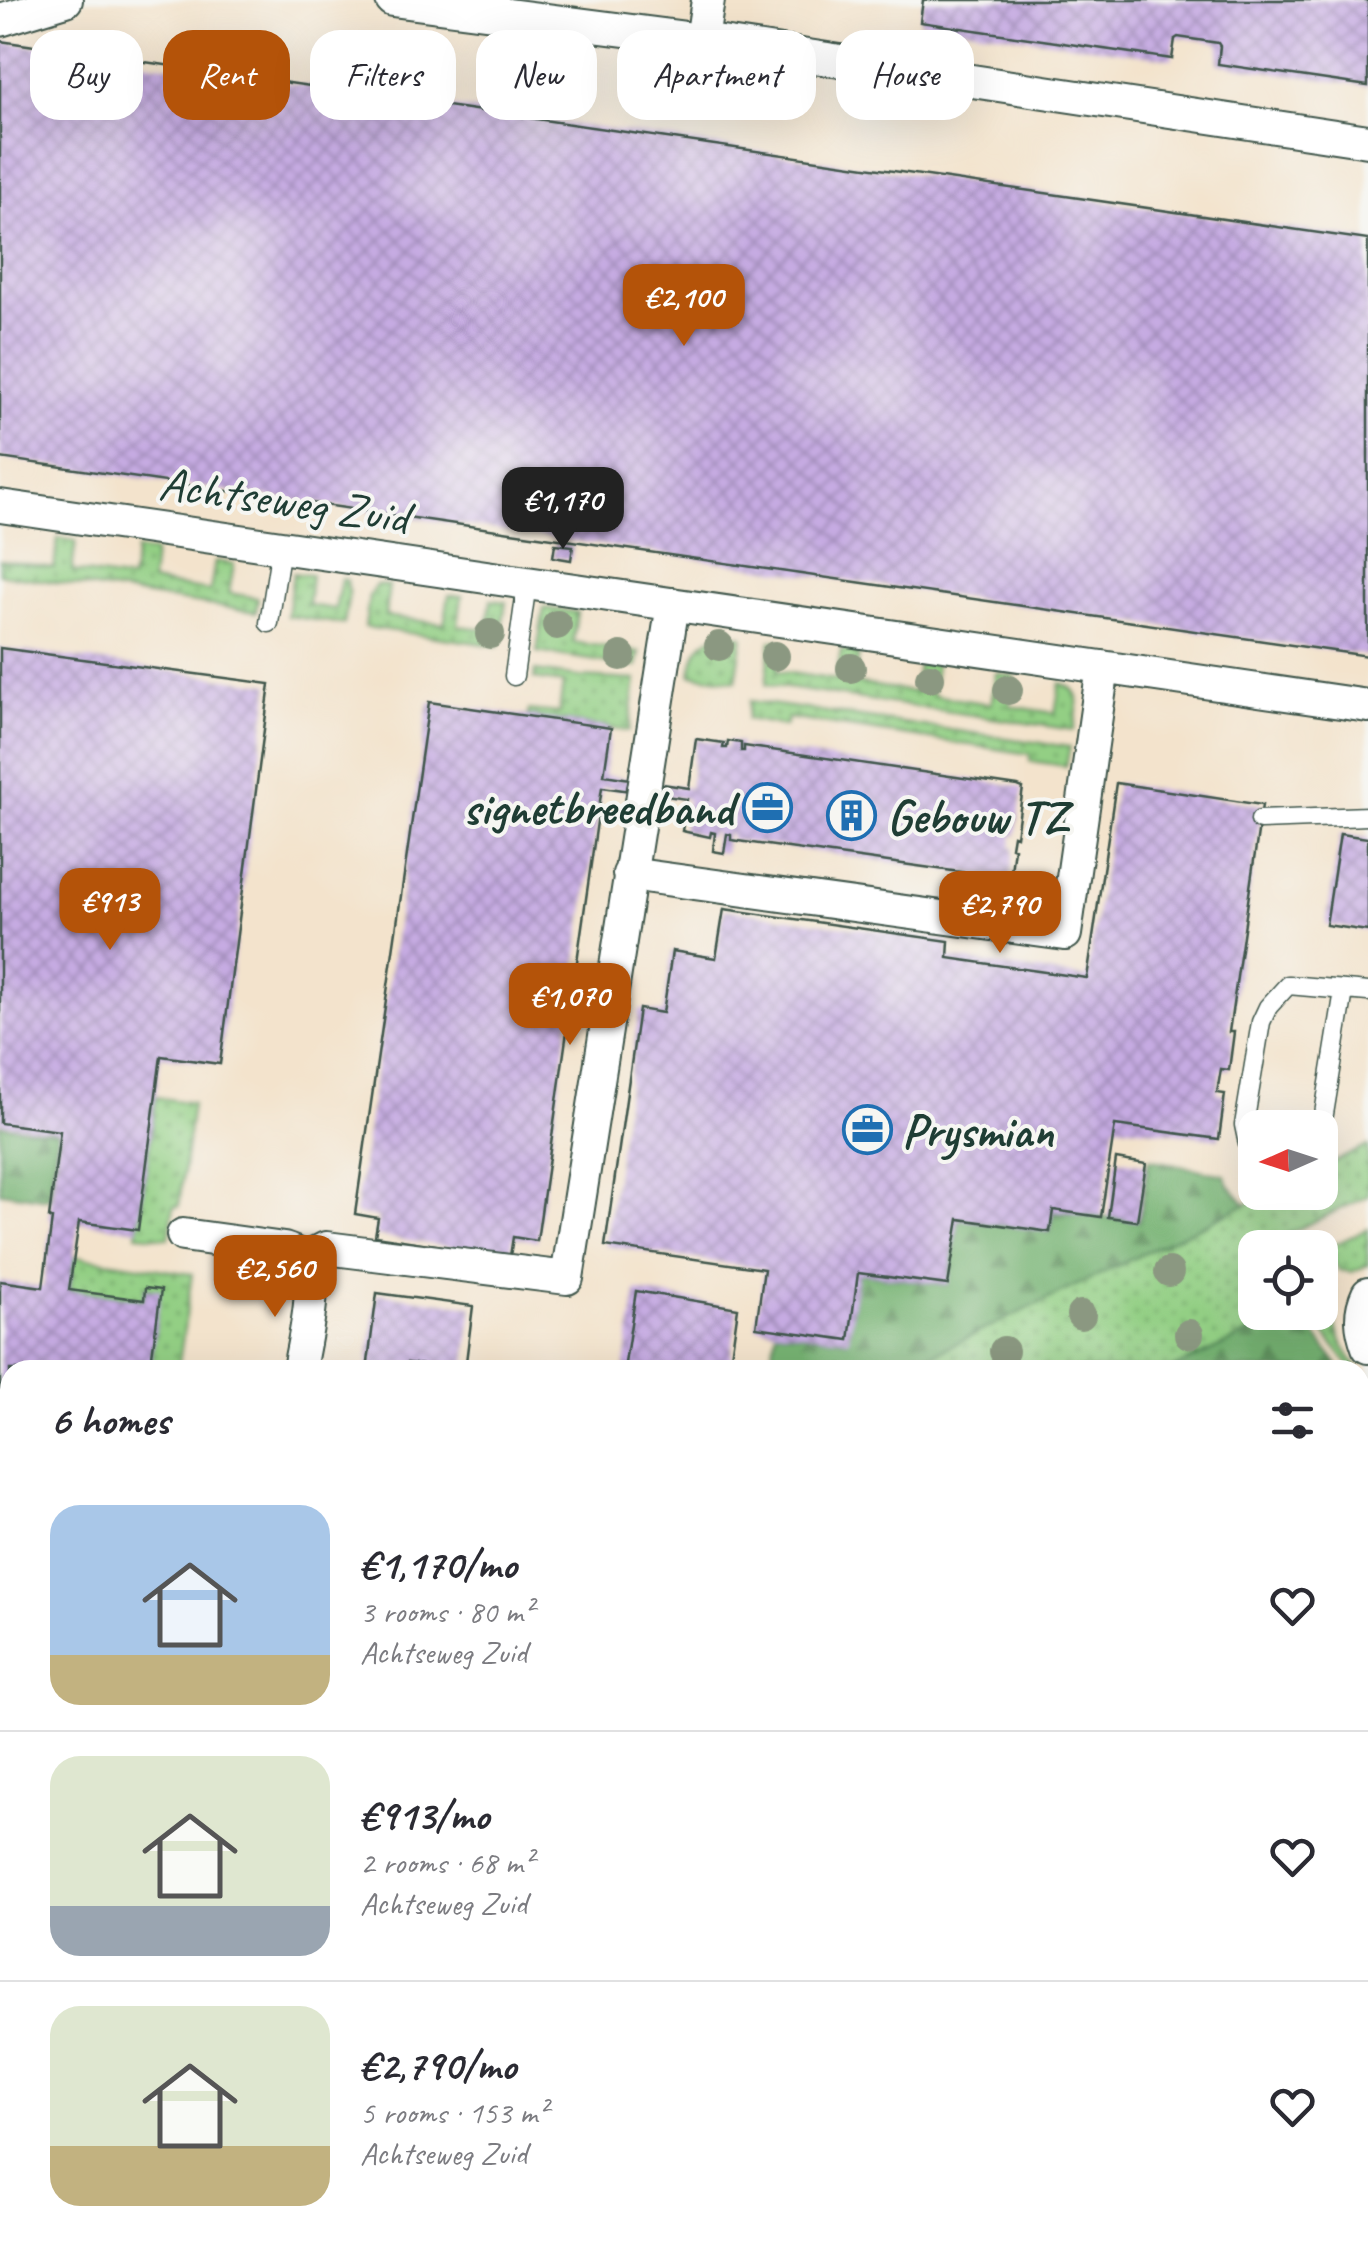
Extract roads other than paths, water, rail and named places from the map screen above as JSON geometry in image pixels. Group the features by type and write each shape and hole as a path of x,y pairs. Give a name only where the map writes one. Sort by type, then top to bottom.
{"street":[{"path":"0,20 66,0"},
{"path":"392,0 624,30"},
{"path":"704,30 708,0"},
{"path":"816,57 1368,142"},
{"name":"Achtseweg Zuid","path":"0,506 1368,706"},
{"path":"303,1260 326,1248 566,1278 673,604"},
{"path":"629,874 1065,934 1103,666"},
{"path":"184,1235 284,1249 303,1260 311,1292 301,1360"},
{"path":"1367,1295 1361,1320 1368,1348"}],"lane":[{"path":"269,623 281,547"},
{"path":"514,676 527,583"},
{"path":"1260,820 1368,816"},
{"path":"1247,1110 1262,1022 1268,1007 1288,985 1368,992"},
{"path":"1326,1110 1344,991"}],"place":[{"name":"signetbreedband","path":"768,807"},
{"name":"Gebouw TZ","path":"852,816"},
{"name":"Prysmian","path":"867,1130"}]}
